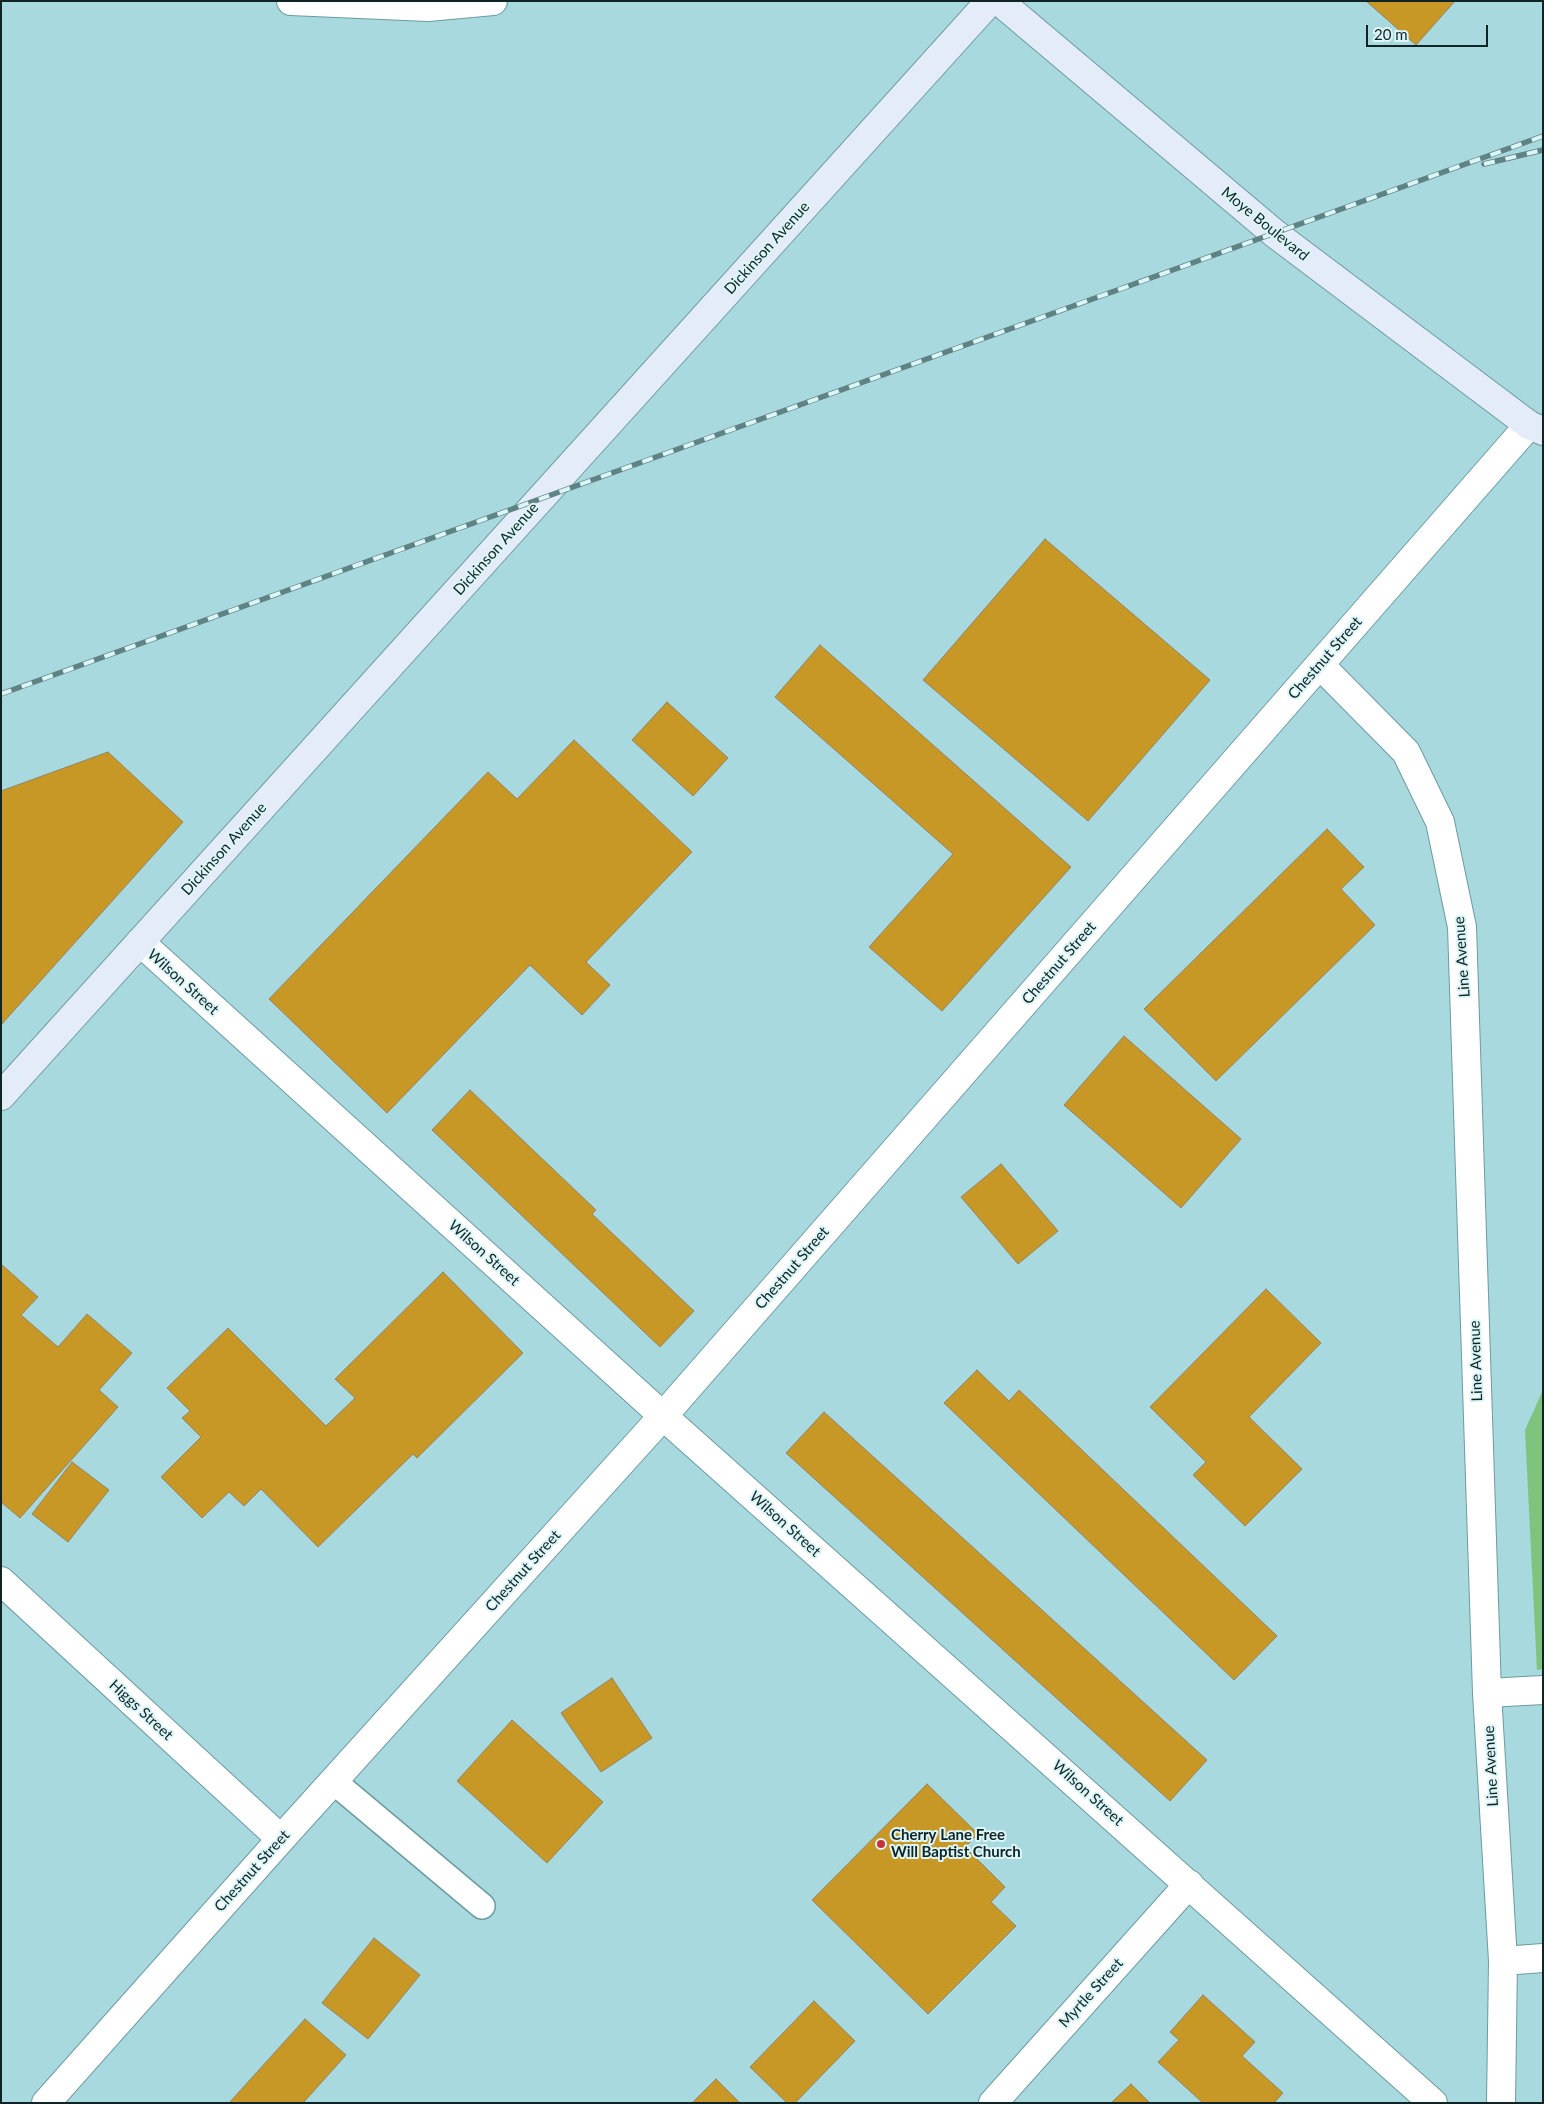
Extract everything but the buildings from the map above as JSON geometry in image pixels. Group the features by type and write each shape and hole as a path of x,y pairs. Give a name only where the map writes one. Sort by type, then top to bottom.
{"main road":[{"name":"Dickinson Avenue","path":"1,1096 990,1"},
{"name":"Moye Boulevard","path":"999,1 1274,233 1536,428"}],"street":[{"path":"291,1 428,8 493,1"},
{"name":"Chestnut Street","path":"46,2103 333,1781 663,1416 1320,665 1536,428"},
{"name":"Line Avenue","path":"1320,665 1406,752 1440,822 1462,928 1487,1693 1503,1961 1501,2103"},
{"name":"Wilson Street","path":"140,942 663,1416 1433,2103"},
{"name":"Higgs Street","path":"1,1581 281,1839"},
{"path":"1487,1693 1543,1690"},
{"name":"Myrtle Street","path":"993,2103 1189,1884"},
{"path":"1503,1961 1543,1958"}],"lane":[{"path":"333,1781 482,1906"}],"green space":[{"path":"1543,1390 1543,1669 1537,1670 1525,1430"}],"railway":[{"path":"1,694 1543,136"},
{"path":"1484,164 1543,150"}],"place":[{"name":"Cherry Lane Free Will Baptist Church","path":"881,1844"}]}
